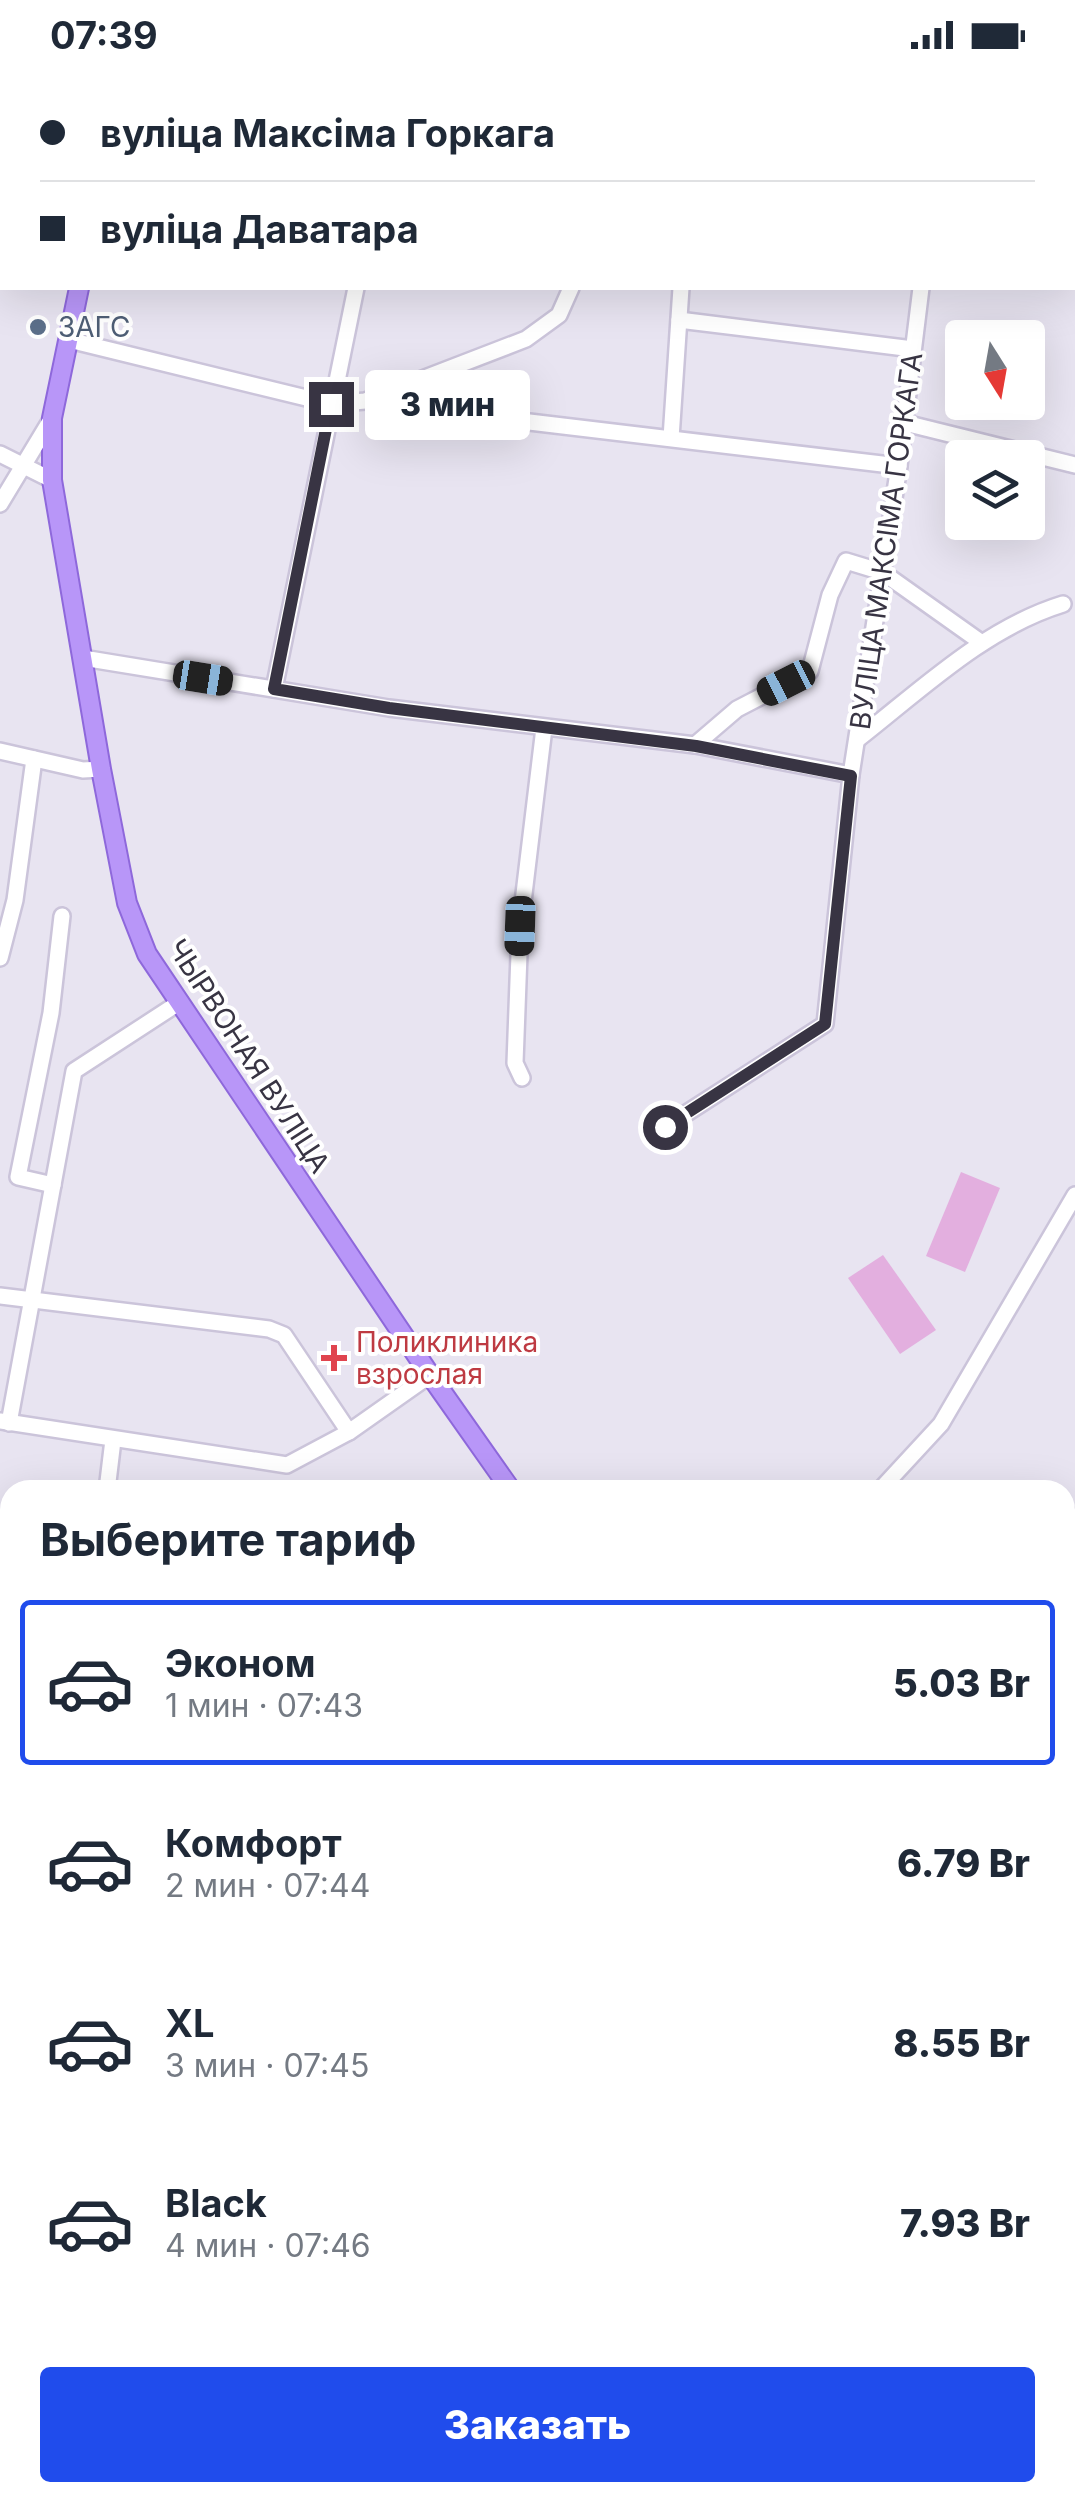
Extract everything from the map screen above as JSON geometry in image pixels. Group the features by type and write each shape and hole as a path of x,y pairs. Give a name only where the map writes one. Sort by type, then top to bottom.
{"main road":[{"name":"ЧЫРВОНАЯ ВУЛІЦА","path":"79,290 52,418 52,480 100,769 128,903 147,954 505,1480"}],"street":[{"path":"274,689 356,290"},
{"path":"69,340 331,404 364,401 526,339 559,315 570,290"},
{"path":"671,438 682,290"},
{"name":"ВУЛІЦА МАКСІМА ГОРКАГА","path":"665,1127 825,1024 851,776 900,466 922,290"},
{"path":"679,320 913,349"},
{"name":"ЧЫРВОНАЯ ВУЛІЦА","path":"0,504 52,418"},
{"path":"520,420 900,466"},
{"path":"905,423 1075,465"},
{"path":"0,454 52,480"},
{"path":"696,746 737,709 810,671 830,595 846,560 882,572 982,643"},
{"path":"858,738 982,643 1032,614 1063,604"},
{"path":"83,658 544,728 696,746 851,776"},
{"path":"522,1078 516,1063 520,926 544,728"},
{"path":"0,750 84,770 100,769"},
{"path":"0,958 15,900 34,758"},
{"path":"53,1185 18,1177 51,1014 62,916"},
{"path":"180,1002 74,1071 32,1301 5,1422 287,1465 349,1432 430,1374"},
{"path":"889,1480 941,1424 1075,1196"},
{"path":"0,1296 284,1335 349,1432"},
{"path":"109,1480 112,1440"}],"shaded area":[{"path":"961,1172 1000,1188 965,1272 926,1256"},
{"path":"883,1255 936,1330 900,1354 848,1278"}],"place":[{"name":"ЗАГС","path":"38,327"},
{"name":"Поликлиника взрослая","path":"334,1358"}],"route":[{"path":"331,404 274,689 389,708 696,746 851,776 825,1024 665,1127"}]}
